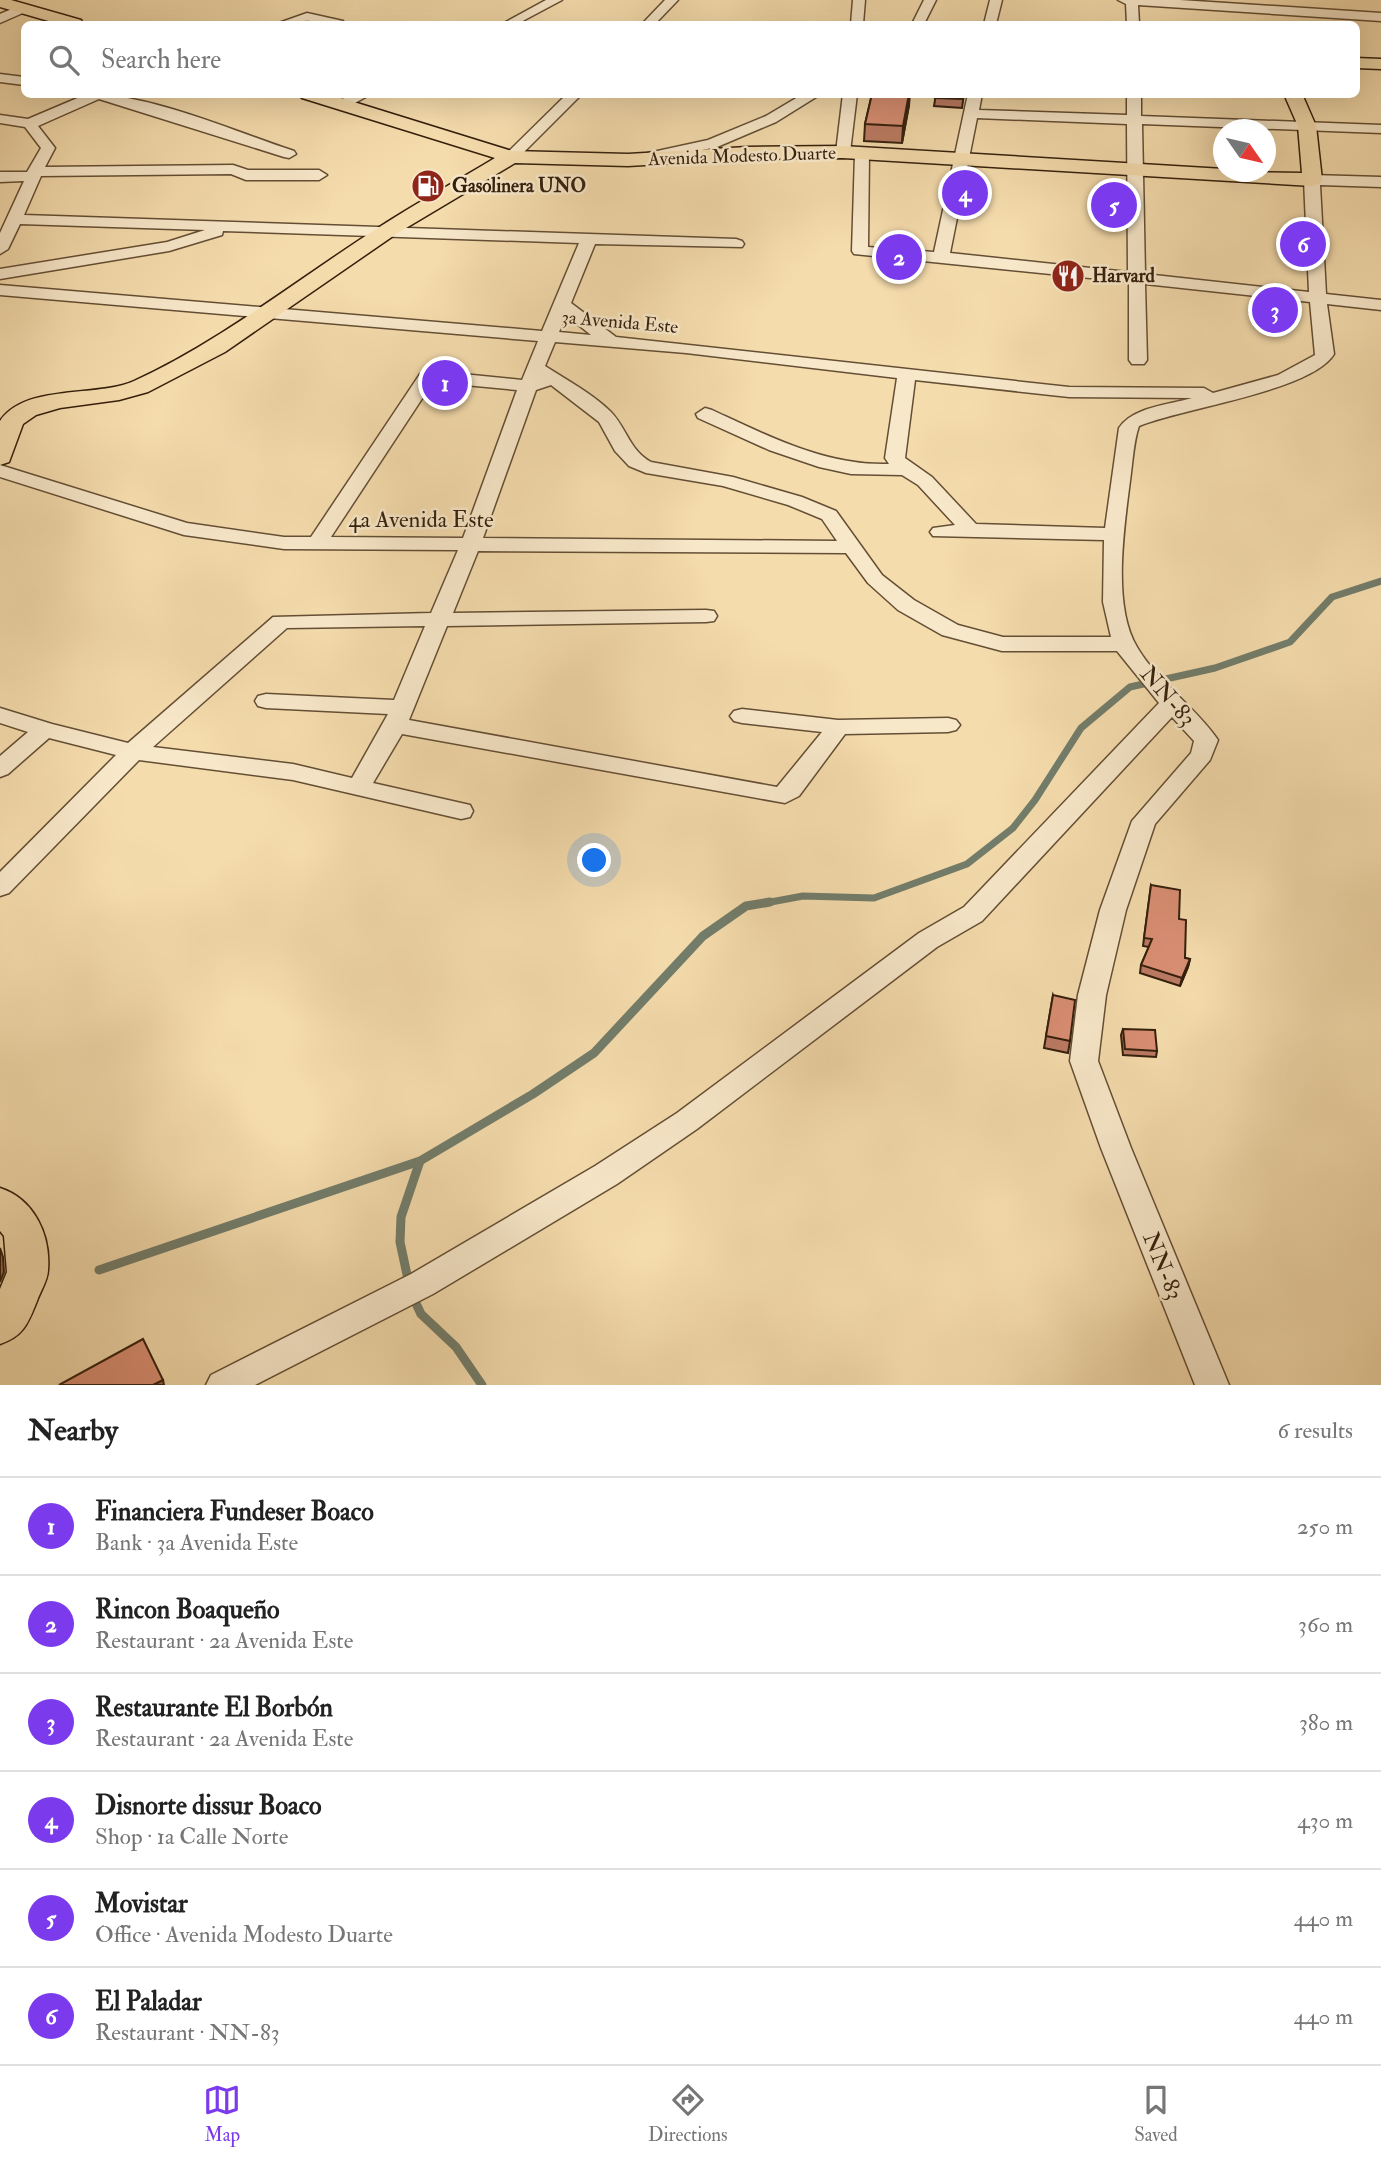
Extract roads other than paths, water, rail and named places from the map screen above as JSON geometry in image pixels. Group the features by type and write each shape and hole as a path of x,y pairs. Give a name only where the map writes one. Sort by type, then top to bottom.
{"main road":[{"path":"0,2 64,21"},
{"path":"1360,62 1381,64"},
{"name":"Avenida Modesto Duarte","path":"320,98 511,157 628,160 758,153 853,153 1312,180"},
{"path":"1295,98 1307,127 1312,180"},
{"path":"0,457 12,421 27,410 57,401 118,393 140,387 217,347 389,230 511,157"},
{"path":"0,1204 24,1230 28,1272 10,1315 0,1326"}],"street":[{"path":"514,21 556,0"},
{"path":"652,21 672,0"},
{"path":"857,21 859,0"},
{"path":"920,21 930,0"},
{"path":"991,21 996,0"},
{"path":"1124,0 1246,4 1381,17"},
{"path":"1132,0 1133,21"},
{"path":"1246,4 1255,21"},
{"path":"0,19 21,9"},
{"path":"293,21 307,17 325,21"},
{"path":"0,78 21,81"},
{"path":"0,119 30,124 91,98"},
{"path":"109,98 289,154"},
{"path":"341,105 356,98"},
{"path":"511,157 571,98"},
{"path":"628,160 712,144 771,119 807,98"},
{"path":"850,98 860,251 941,257 1381,305"},
{"path":"941,257 974,98"},
{"path":"1134,98 1138,360"},
{"path":"971,114 1381,129"},
{"path":"0,249 16,219 33,174 48,148 30,124"},
{"path":"0,177 233,169 246,175 319,175"},
{"path":"1312,180 1381,182"},
{"name":"NN-83","path":"1212,1385 1084,1061 1092,995 1113,910 1144,821 1202,755 1206,740 1123,644 1115,615 1114,534 1128,428 1132,422 1284,379 1322,359 1325,354 1318,299 1312,180"},
{"path":"16,219 736,244"},
{"path":"0,274 169,246 237,226"},
{"path":"358,787 399,716 471,543 547,337 589,239"},
{"name":"3a Avenida Este","path":"0,290 613,343 1069,392 1235,393"},
{"path":"562,304 613,343"},
{"path":"907,373 895,458 902,468 919,477 938,493 970,530"},
{"path":"317,543 426,378 532,376 555,381 606,418 626,456 646,467 726,481 795,501 829,515 875,579 906,605 950,630 1002,643 1123,644"},
{"path":"705,414 823,462 876,472 902,468"},
{"name":"4a Avenida Este","path":"0,471 184,529 284,543 852,547"},
{"path":"940,532 970,530 1114,534"},
{"path":"0,887 133,752 281,622 706,617"},
{"path":"223,1385 409,1290 606,1174 687,1121 928,940 973,914 1162,691"},
{"path":"266,701 399,716 777,795 785,795 790,790 838,727"},
{"path":"0,715 45,730 133,752 293,772 461,811"},
{"path":"742,716 838,727 948,725"},
{"path":"0,769 45,730"}],"waterway":[{"path":"760,904 803,896 874,898 967,864 1013,828 1035,800 1081,728 1130,687 1215,668 1290,642 1332,597 1381,581"},
{"path":"420,1161 533,1094 594,1053 703,936 746,906 770,902"},
{"path":"99,1270 420,1161"},
{"path":"409,1284 400,1242 401,1217 420,1161"},
{"path":"412,1295 421,1314 456,1347 482,1385"}],"place":[{"name":"Gasolinera UNO","path":"428,186"},
{"name":"Disnorte dissur Boaco","path":"965,193"},
{"name":"Movistar","path":"1114,205"},
{"name":"El Paladar","path":"1303,244"},
{"name":"Rincon Boaqueño","path":"899,257"},
{"name":"Harvard","path":"1068,276"},
{"name":"Restaurante El Borbón","path":"1275,310"},
{"name":"Financiera Fundeser Boaco","path":"445,383"}]}
